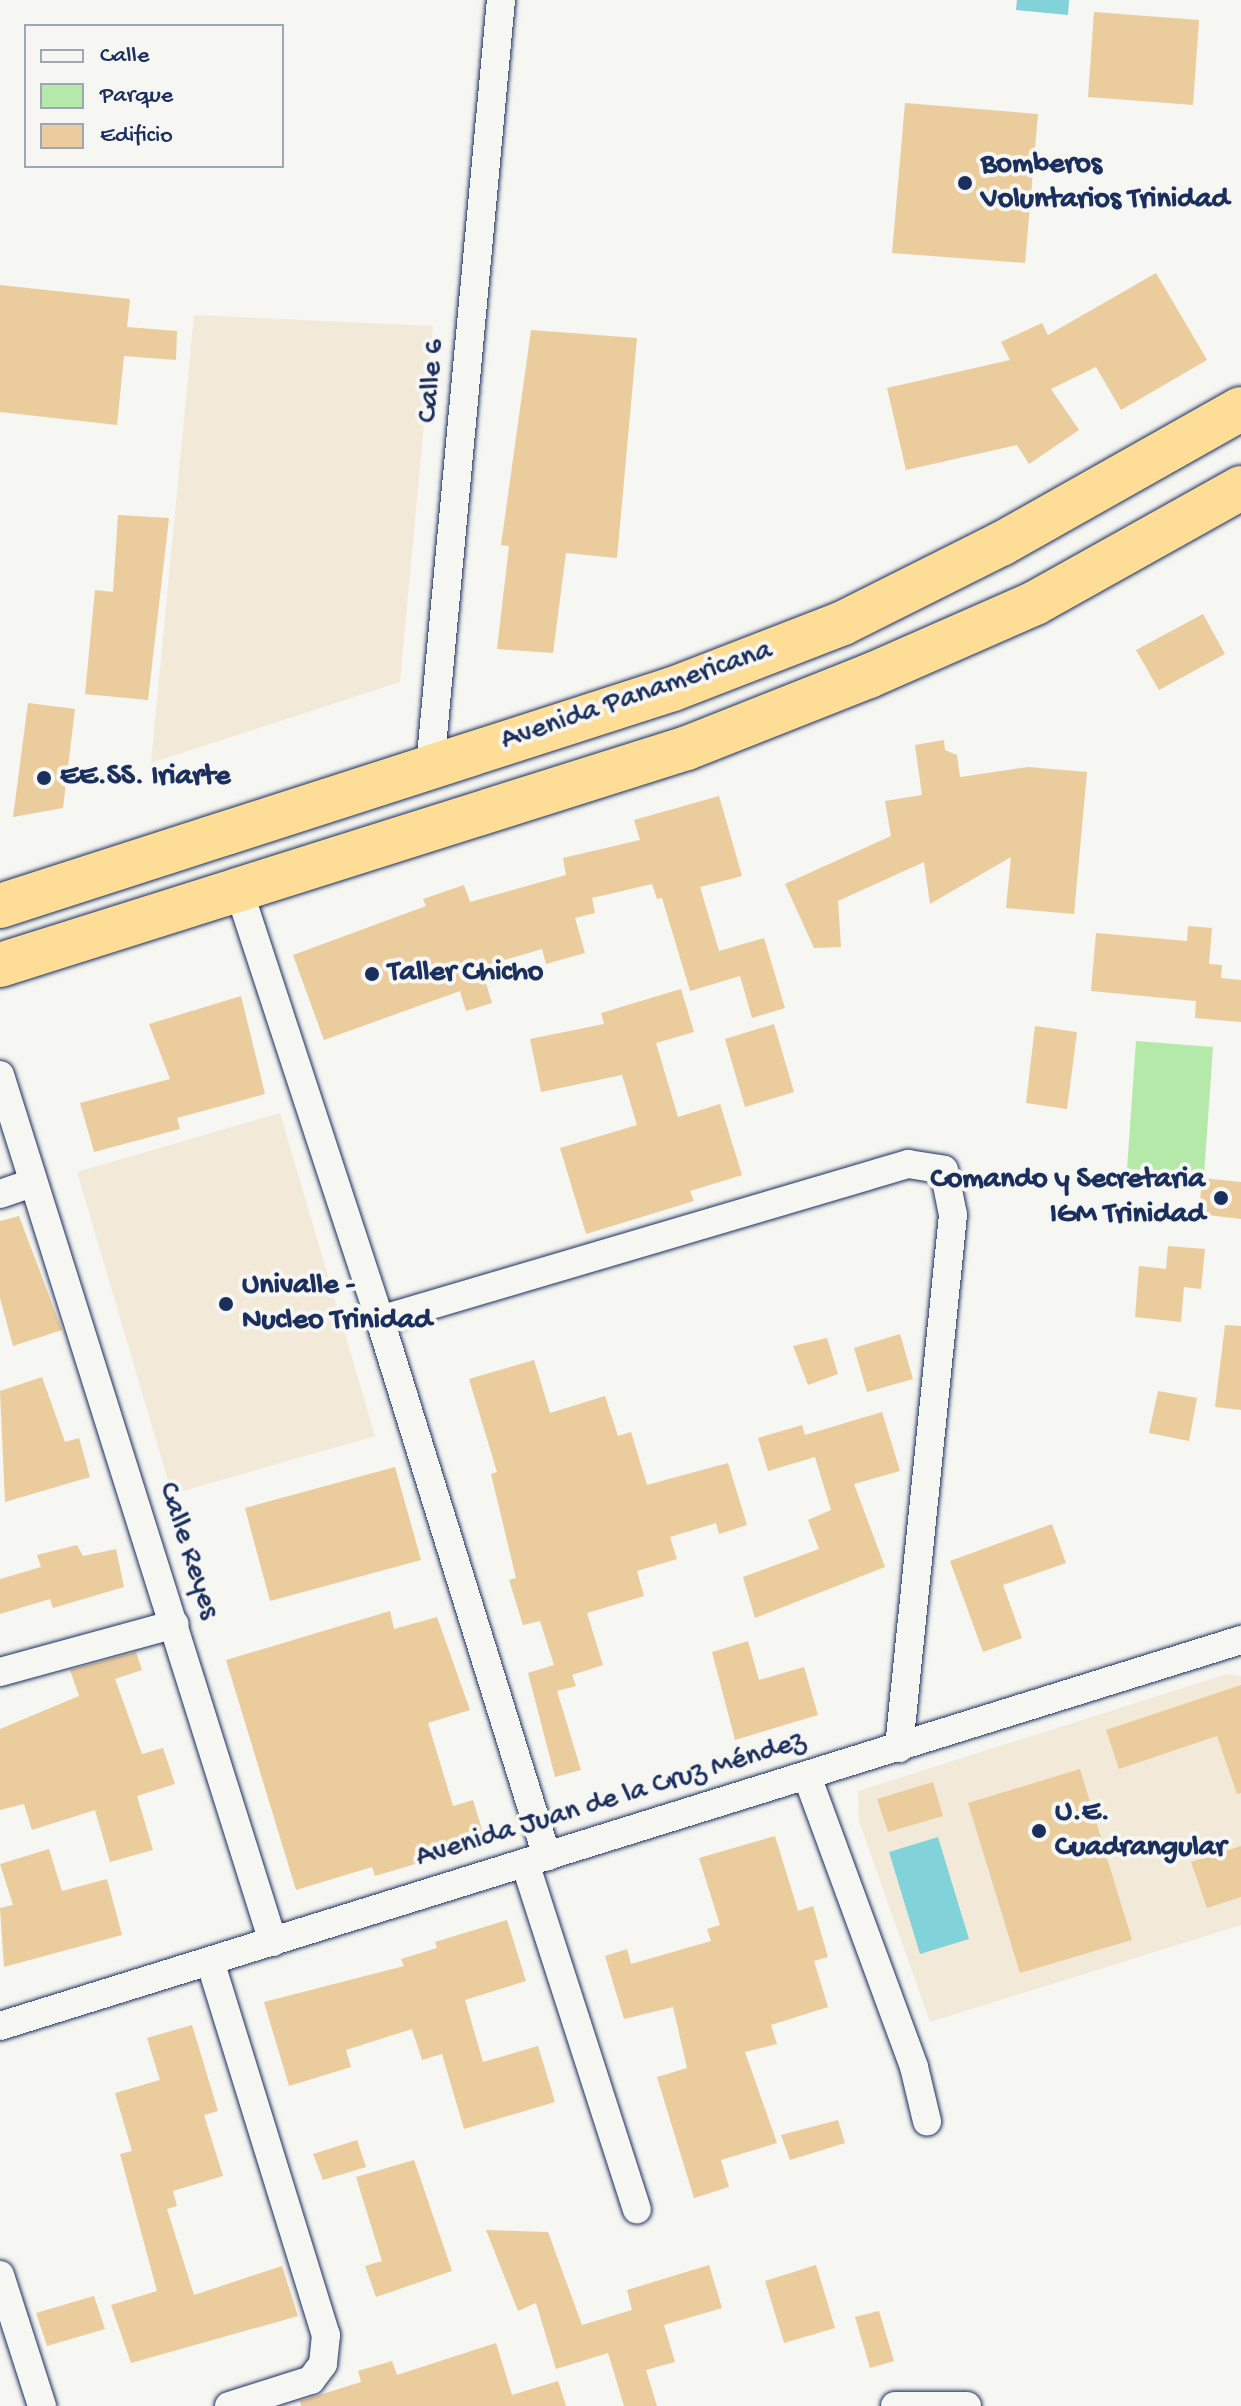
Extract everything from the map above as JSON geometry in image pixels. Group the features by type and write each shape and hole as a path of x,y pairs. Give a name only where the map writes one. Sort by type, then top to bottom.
{"highway":[{"name":"Avenida Panamericana","path":"0,906 673,689 843,623 1001,544 1241,409"},
{"name":"Avenida Panamericana","path":"0,965 687,748 869,676 1035,603 1241,488"}],"street":[{"name":"Calle 6","path":"430,768 501,0"},
{"path":"238,888 380,1320 637,2209"},
{"name":"Calle Reyes","path":"0,1075 273,1942"},
{"path":"380,1320 908,1164 944,1170 953,1215 899,1748"},
{"path":"0,1194 32,1183"},
{"path":"0,1672 175,1624"},
{"name":"Avenida Juan de la Cruz Méndez","path":"2,2020 273,1942 1241,1640"},
{"path":"807,1776 914,2067 927,2121"},
{"path":"210,1961 326,2335 323,2364 311,2380 229,2406"},
{"path":"0,2275 42,2406"},
{"path":"895,2406 967,2406"}],"shaded area":[{"path":"194,315 433,326 400,682 151,763"},
{"name":"Univalle - Nucleo Trinidad","path":"280,1113 375,1436 172,1494 77,1172"},
{"path":"1227,1674 1241,1676 1241,1925 930,2022 859,1821 858,1791"}],"green space":[{"path":"1136,1041 1213,1047 1204,1175 1127,1169"}],"water":[{"path":"1017,0 1069,0 1068,15 1016,10"},
{"path":"938,1837 969,1939 920,1954 889,1852"}],"building":[{"path":"1094,12 1199,20 1193,105 1088,97"},
{"name":"Bomberos Voluntarios Trinidad","path":"905,103 1038,114 1025,263 892,253"},
{"path":"1156,273 1207,360 1121,410 1096,367 1051,389 1079,430 1029,464 1017,445 906,470 887,388 1010,360 1001,342 1042,323 1048,335"},
{"path":"0,285 130,299 127,327 177,331 176,360 124,356 117,425 0,412"},
{"path":"531,330 637,338 617,558 566,553 553,653 497,649 509,546 501,545"},
{"path":"118,515 169,518 148,700 85,694 95,590 113,592"},
{"path":"1203,614 1225,654 1159,690 1136,650"},
{"path":"28,703 75,709 63,808 13,817"},
{"path":"944,740 945,750 957,755 960,777 1028,767 1087,772 1074,914 1006,908 1011,857 930,904 924,862 838,901 841,947 814,948 785,884 891,836 885,801 922,795 915,745"},
{"path":"719,796 742,876 700,887 719,951 764,938 785,1008 752,1018 740,976 690,991 662,898 657,899 652,884 592,898 595,913 575,918 585,953 546,964 542,949 481,967 492,1003 466,1011 460,991 324,1040 293,955 426,906 423,899 464,885 470,902 566,875 563,858 640,840 634,820"},
{"path":"1188,926 1212,928 1209,964 1222,965 1221,978 1241,980 1241,1022 1195,1018 1196,1001 1091,991 1096,933 1187,941"},
{"path":"681,989 694,1032 656,1043 678,1117 720,1104 742,1175 690,1191 694,1201 586,1234 560,1148 637,1125 622,1075 541,1092 530,1039 604,1024 601,1013"},
{"path":"241,996 265,1094 177,1118 180,1129 94,1152 80,1103 170,1079 149,1024"},
{"path":"774,1024 794,1092 745,1107 725,1039"},
{"path":"1035,1026 1077,1032 1067,1109 1026,1103"},
{"name":"Comando y Secretaria IGM Trinidad","path":"1202,1178 1241,1182 1241,1219 1199,1214"},
{"path":"19,1216 62,1330 13,1346 0,1298 0,1221"},
{"path":"1168,1246 1205,1249 1201,1289 1184,1287 1181,1322 1135,1317 1139,1266 1166,1269"},
{"path":"1225,1325 1241,1326 1241,1410 1215,1407"},
{"path":"900,1334 913,1379 867,1392 854,1348"},
{"path":"827,1338 838,1374 808,1385 793,1346"},
{"path":"534,1360 550,1413 605,1396 618,1436 631,1432 647,1485 728,1463 747,1525 719,1534 716,1523 670,1537 677,1559 637,1571 644,1596 587,1613 603,1665 572,1675 576,1686 557,1691 581,1770 555,1777 528,1673 554,1665 540,1621 523,1625 509,1580 516,1578 491,1474 497,1472 469,1379"},
{"path":"42,1377 65,1442 79,1438 90,1477 5,1502 0,1391"},
{"path":"1158,1391 1197,1398 1189,1441 1149,1433"},
{"path":"882,1412 900,1471 854,1484 885,1567 755,1618 743,1577 819,1549 808,1520 831,1510 815,1457 768,1471 758,1438 802,1425 805,1435"},
{"path":"395,1467 421,1560 270,1601 245,1508"},
{"path":"1052,1524 1066,1563 1003,1585 1022,1638 983,1652 950,1561"},
{"path":"77,1545 83,1556 116,1549 124,1587 53,1608 50,1599 0,1614 0,1579 41,1567 37,1555"},
{"path":"390,1611 394,1629 437,1617 470,1710 428,1723 453,1806 473,1800 486,1843 375,1876 372,1867 296,1890 226,1660"},
{"path":"748,1641 759,1680 804,1667 818,1715 735,1740 712,1652"},
{"path":"136,1652 142,1670 115,1679 142,1754 163,1748 175,1784 137,1796 153,1850 110,1862 95,1810 32,1830 24,1804 0,1810 0,1729 79,1696 70,1670"},
{"path":"1241,1685 1241,1793 1237,1794 1217,1736 1119,1769 1106,1730"},
{"path":"1080,1769 1132,1940 1020,1973 968,1803"},
{"path":"933,1782 943,1816 888,1832 877,1799"},
{"path":"775,1836 798,1911 813,1906 828,1957 814,1961 828,2007 771,2025 777,2044 745,2052 777,2143 721,2160 729,2187 694,2198 657,2077 687,2068 673,2007 624,2019 605,1956 627,1949 631,1964 711,1941 707,1929 720,1925 699,1858"},
{"path":"1241,1846 1241,1897 1207,1908 1191,1862"},
{"path":"49,1849 62,1891 107,1879 122,1935 4,1967 0,1908 13,1905 0,1864"},
{"path":"507,1920 526,1981 465,2000 483,2062 538,2046 555,2102 464,2129 442,2054 422,2060 412,2029 346,2050 351,2067 289,2086 264,2002 404,1966 401,1959 437,1948 435,1942"},
{"path":"192,2025 218,2111 204,2115 223,2176 173,2191 177,2206 167,2209 194,2295 282,2266 298,2316 131,2363 111,2305 157,2291 120,2154 132,2151 115,2093 160,2080 147,2038"},
{"path":"838,2120 845,2143 790,2160 781,2135"},
{"path":"357,2140 366,2167 323,2180 313,2154"},
{"path":"414,2160 452,2271 376,2297 365,2266 382,2261 356,2177"},
{"path":"486,2230 548,2232 582,2325 632,2310 627,2290 709,2265 722,2308 664,2325 675,2362 646,2370 657,2406 624,2406 608,2353 556,2369 536,2303 518,2311"},
{"path":"816,2265 835,2328 784,2343 765,2281"},
{"path":"94,2296 105,2329 47,2346 36,2313"},
{"path":"879,2311 894,2361 870,2368 855,2317"},
{"path":"496,2343 512,2395 558,2381 566,2406 301,2406 300,2401 361,2382 358,2371 392,2361 397,2375"}],"place":[{"name":"Bomberos Voluntarios Trinidad","path":"965,183"},
{"name":"EE.SS. Iriarte","path":"44,778"},
{"name":"Taller Chicho","path":"372,974"},
{"name":"Comando y Secretaria IGM Trinidad","path":"1221,1198"},
{"name":"Univalle - Nucleo Trinidad","path":"226,1304"},
{"name":"U.E. Cuadrangular","path":"1039,1831"}]}
